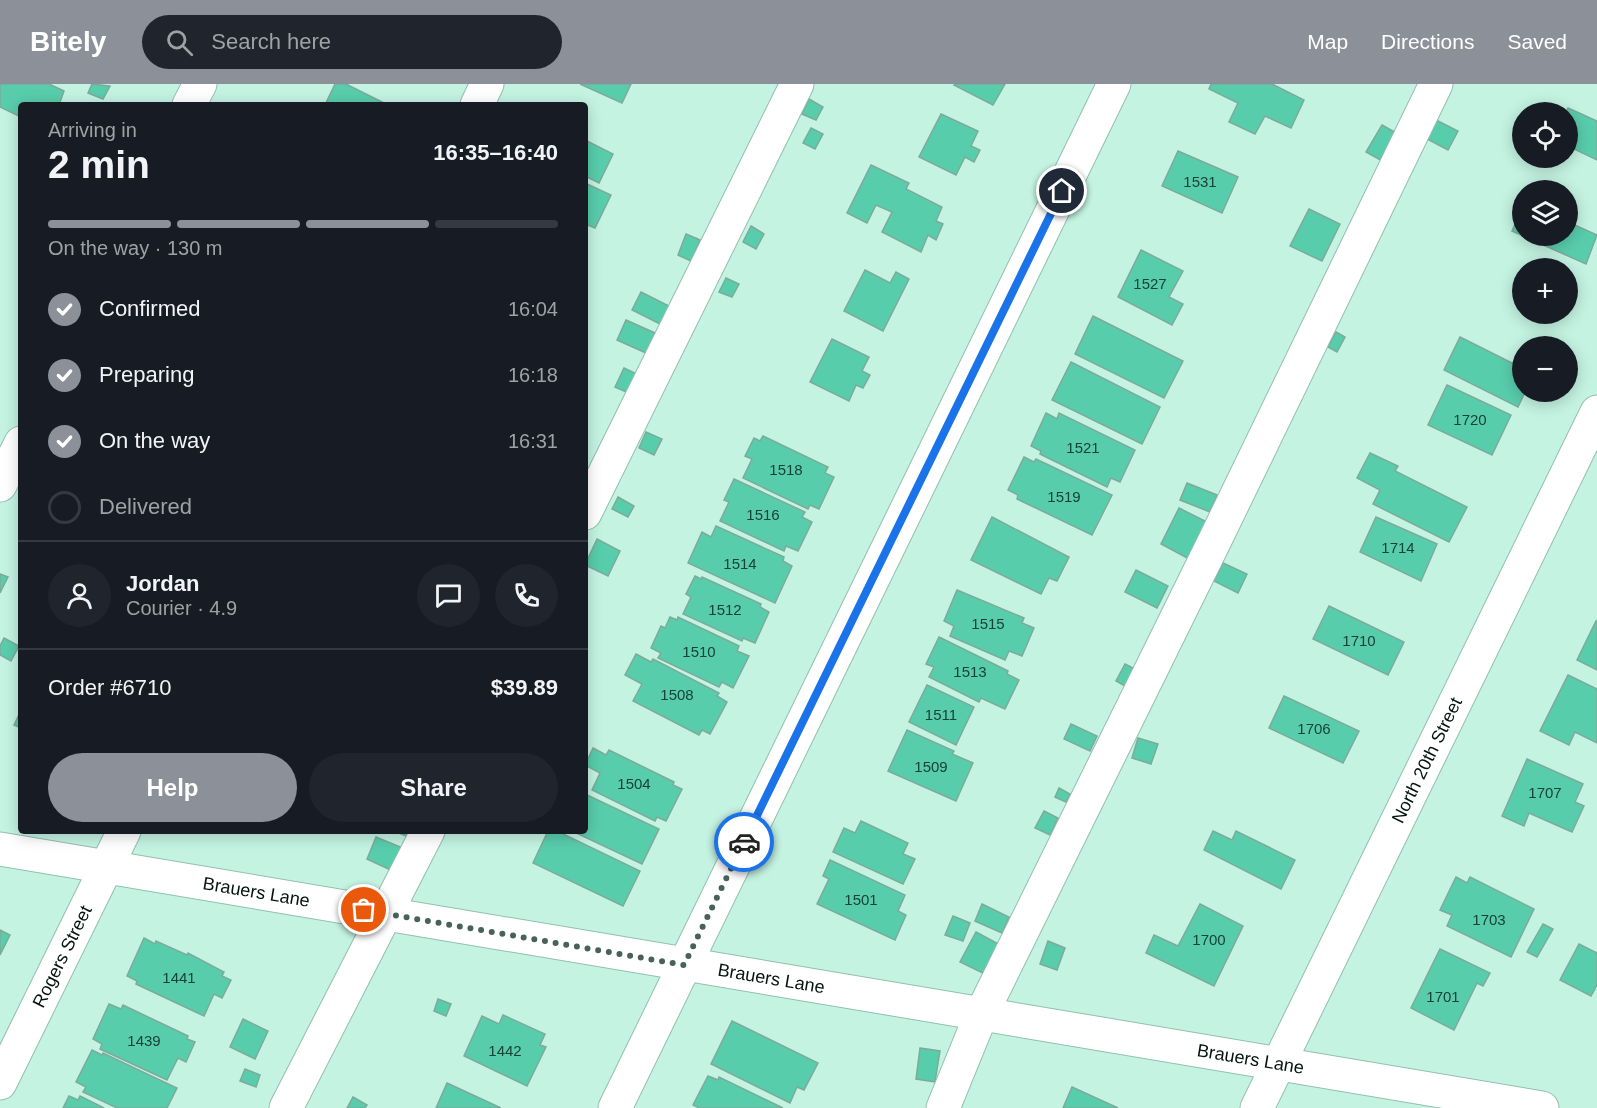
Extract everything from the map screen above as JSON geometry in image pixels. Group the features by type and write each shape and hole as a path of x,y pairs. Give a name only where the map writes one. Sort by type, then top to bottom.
{"street":[{"path":"191,102 200,84"},
{"path":"478,102 487,84"},
{"path":"588,507 797,84"},
{"path":"615,1108 1114,84"},
{"path":"943,1108 981,1014 1216,538 1436,84"},
{"name":"North 20th Street","path":"1257,1108 1597,412"},
{"path":"0,485 18,449"},
{"name":"Rogers Street","path":"0,1083 122,834"},
{"path":"295,1105 427,834"},
{"name":"Brauers Lane","path":"0,849 1542,1108"}],"building":[{"path":"0,84 49,84 64,91 60,102 18,102 18,116 0,107"},
{"path":"92,84 110,86 103,99 88,93"},
{"path":"335,84 346,84 382,102 326,102"},
{"path":"580,84 631,84 622,103"},
{"path":"955,84 1005,84 993,105"},
{"path":"1211,84 1272,84 1304,100 1291,128 1265,116 1255,134 1229,122 1238,103 1209,89"},
{"path":"809,99 823,107 816,120 802,114"},
{"path":"1578,112 1597,121 1597,160 1578,151"},
{"path":"941,114 978,131 971,146 980,150 974,162 965,157 956,175 919,157"},
{"path":"1436,120 1458,131 1448,150 1427,139"},
{"path":"1382,125 1400,135 1384,162 1366,152"},
{"path":"811,128 823,134 815,149 803,143"},
{"path":"588,142 613,154 599,183 588,178"},
{"path":"1178,151 1238,177 1222,213 1162,186"},
{"path":"871,165 909,183 906,189 942,207 936,221 943,224 936,240 928,235 921,252 882,232 892,212 876,205 867,223 847,213"},
{"path":"588,184 611,195 595,228 588,225"},
{"path":"1309,209 1340,224 1322,261 1290,246"},
{"path":"751,226 764,234 756,249 743,242"},
{"path":"1578,226 1597,235 1586,264 1578,260 1578,258 1572,258 1546,246 1578,246"},
{"path":"686,234 700,240 691,261 678,255"},
{"path":"1141,250 1183,271 1169,297 1183,304 1172,325 1118,297"},
{"path":"865,270 890,283 896,272 909,279 883,331 844,311"},
{"path":"726,278 739,284 732,297 719,292"},
{"path":"641,292 669,306 660,324 632,310"},
{"path":"1093,316 1183,361 1164,398 1075,354"},
{"path":"626,320 655,333 646,353 617,340"},
{"path":"1336,332 1345,337 1337,352 1328,347"},
{"path":"1460,337 1512,363 1512,402 1520,402 1518,407 1444,370"},
{"path":"832,339 869,357 862,371 870,375 863,388 856,385 849,401 810,382"},
{"path":"1071,362 1160,407 1142,444 1052,400"},
{"path":"624,368 639,375 631,394 615,387"},
{"path":"1447,385 1511,415 1492,455 1428,425"},
{"path":"1046,413 1057,419 1059,413 1135,450 1120,482 1111,478 1107,487 1040,454 1041,451 1031,446"},
{"path":"646,432 662,439 654,455 639,448"},
{"path":"763,436 828,467 825,473 834,477 819,509 810,505 808,509 743,478 752,459 745,456 754,438 760,441"},
{"path":"1370,453 1398,466 1395,471 1467,507 1449,542 1373,504 1380,490 1357,478"},
{"path":"1024,457 1034,462 1036,459 1112,495 1092,535 1017,499 1018,495 1008,490"},
{"path":"734,479 805,512 802,517 812,522 798,551 786,546 784,551 720,521 729,502 724,500"},
{"path":"1187,483 1217,495 1210,512 1180,500"},
{"path":"618,497 634,506 628,517 612,509"},
{"path":"1179,508 1207,522 1189,559 1161,544"},
{"path":"992,517 1069,557 1057,581 1049,578 1041,594 971,560"},
{"path":"1376,517 1437,544 1421,581 1360,552"},
{"path":"716,526 784,557 783,561 792,566 775,603 688,563 702,532 711,537"},
{"path":"597,539 620,551 608,576 588,566 588,558"},
{"path":"1223,563 1247,574 1238,593 1214,581"},
{"path":"1136,570 1168,586 1157,608 1125,592"},
{"path":"0,574 8,577 0,593"},
{"path":"695,576 701,579 702,577 761,604 760,607 769,612 755,643 743,638 742,641 683,614 691,597 686,594"},
{"path":"957,590 1024,618 1022,623 1034,628 1022,656 1009,651 1005,660 950,636 954,626 944,621"},
{"path":"1329,606 1404,642 1388,675 1313,639"},
{"path":"670,617 677,620 678,617 739,646 737,651 749,656 733,688 722,682 719,687 658,658 661,653 651,648 661,626 665,628"},
{"path":"1597,621 1597,670 1577,660"},
{"path":"939,637 1008,671 1007,674 1019,680 1005,709 981,698 979,702 929,677 934,667 926,664"},
{"path":"4,638 18,645 11,661 0,655 0,646"},
{"path":"636,654 651,662 653,659 719,693 717,696 727,702 710,734 702,730 699,735 633,701 642,684 625,675"},
{"path":"1125,664 1135,669 1125,686 1116,681"},
{"path":"1568,675 1597,689 1597,743 1575,732 1569,745 1540,731"},
{"path":"927,685 974,707 956,745 909,722"},
{"path":"1284,696 1359,731 1343,763 1269,728"},
{"path":"1071,724 1097,736 1090,751 1064,739"},
{"path":"907,730 954,751 952,754 973,763 956,801 888,771"},
{"path":"1138,738 1158,744 1151,764 1132,758"},
{"path":"593,748 606,755 609,750 674,782 673,785 682,789 666,821 657,817 655,821 592,790 600,773 588,767 588,759"},
{"path":"1527,759 1583,784 1575,802 1584,806 1572,832 1529,813 1524,826 1502,816"},
{"path":"1059,788 1070,794 1066,802 1055,797"},
{"path":"588,795 659,829 642,864 578,834 588,834"},
{"path":"1044,811 1058,818 1050,835 1035,828"},
{"path":"861,821 908,843 903,854 915,859 903,884 833,852 844,828 855,833"},
{"path":"1213,831 1232,840 1236,831 1295,860 1281,889 1204,850"},
{"path":"401,834 413,834 411,838"},
{"path":"547,834 563,834 640,871 623,906 533,863"},
{"path":"376,837 405,849 395,872 367,859"},
{"path":"830,860 905,895 898,911 906,915 895,940 817,904 829,879 823,876"},
{"path":"1456,877 1467,883 1470,877 1534,909 1511,957 1447,926 1452,915 1440,910"},
{"path":"982,904 1009,917 1002,933 975,921"},
{"path":"1200,904 1243,926 1214,986 1146,953 1154,935 1178,946"},
{"path":"953,916 970,923 963,941 945,935"},
{"path":"1543,924 1553,929 1537,957 1527,952"},
{"path":"0,930 10,935 0,955"},
{"path":"976,932 1004,947 989,976 960,962"},
{"path":"144,938 187,955 188,953 224,972 222,976 231,980 222,998 214,994 204,1016 136,984 137,981 127,976"},
{"path":"1048,941 1065,948 1057,970 1040,964"},
{"path":"1579,944 1597,953 1597,985 1591,996 1560,980"},
{"path":"1440,949 1490,973 1483,986 1477,983 1454,1030 1411,1008"},
{"path":"438,999 451,1004 446,1016 434,1011"},
{"path":"109,1004 121,1009 123,1005 188,1036 187,1039 195,1042 186,1062 178,1058 167,1080 100,1049 102,1044 93,1039"},
{"path":"503,1015 545,1034 540,1045 546,1047 527,1086 464,1056 482,1016 499,1024"},
{"path":"243,1019 268,1031 255,1059 230,1047"},
{"path":"732,1021 818,1063 804,1090 797,1087 790,1103 711,1064"},
{"path":"920,1048 940,1051 935,1082 916,1079"},
{"path":"92,1050 177,1088 167,1108 117,1108 83,1092 86,1087 76,1082"},
{"path":"245,1069 260,1075 256,1087 240,1081"},
{"path":"708,1076 718,1080 719,1077 783,1108 699,1108 693,1105"},
{"path":"447,1083 501,1108 436,1108"},
{"path":"1072,1087 1118,1108 1063,1108"},
{"path":"69,1096 78,1100 80,1096 104,1108 63,1108"},
{"path":"353,1097 367,1105 365,1108 347,1108"}],"way so far":[{"path":"364,910 684,965 744,842"}],"route":[{"path":"744,842 1062,191"}]}
